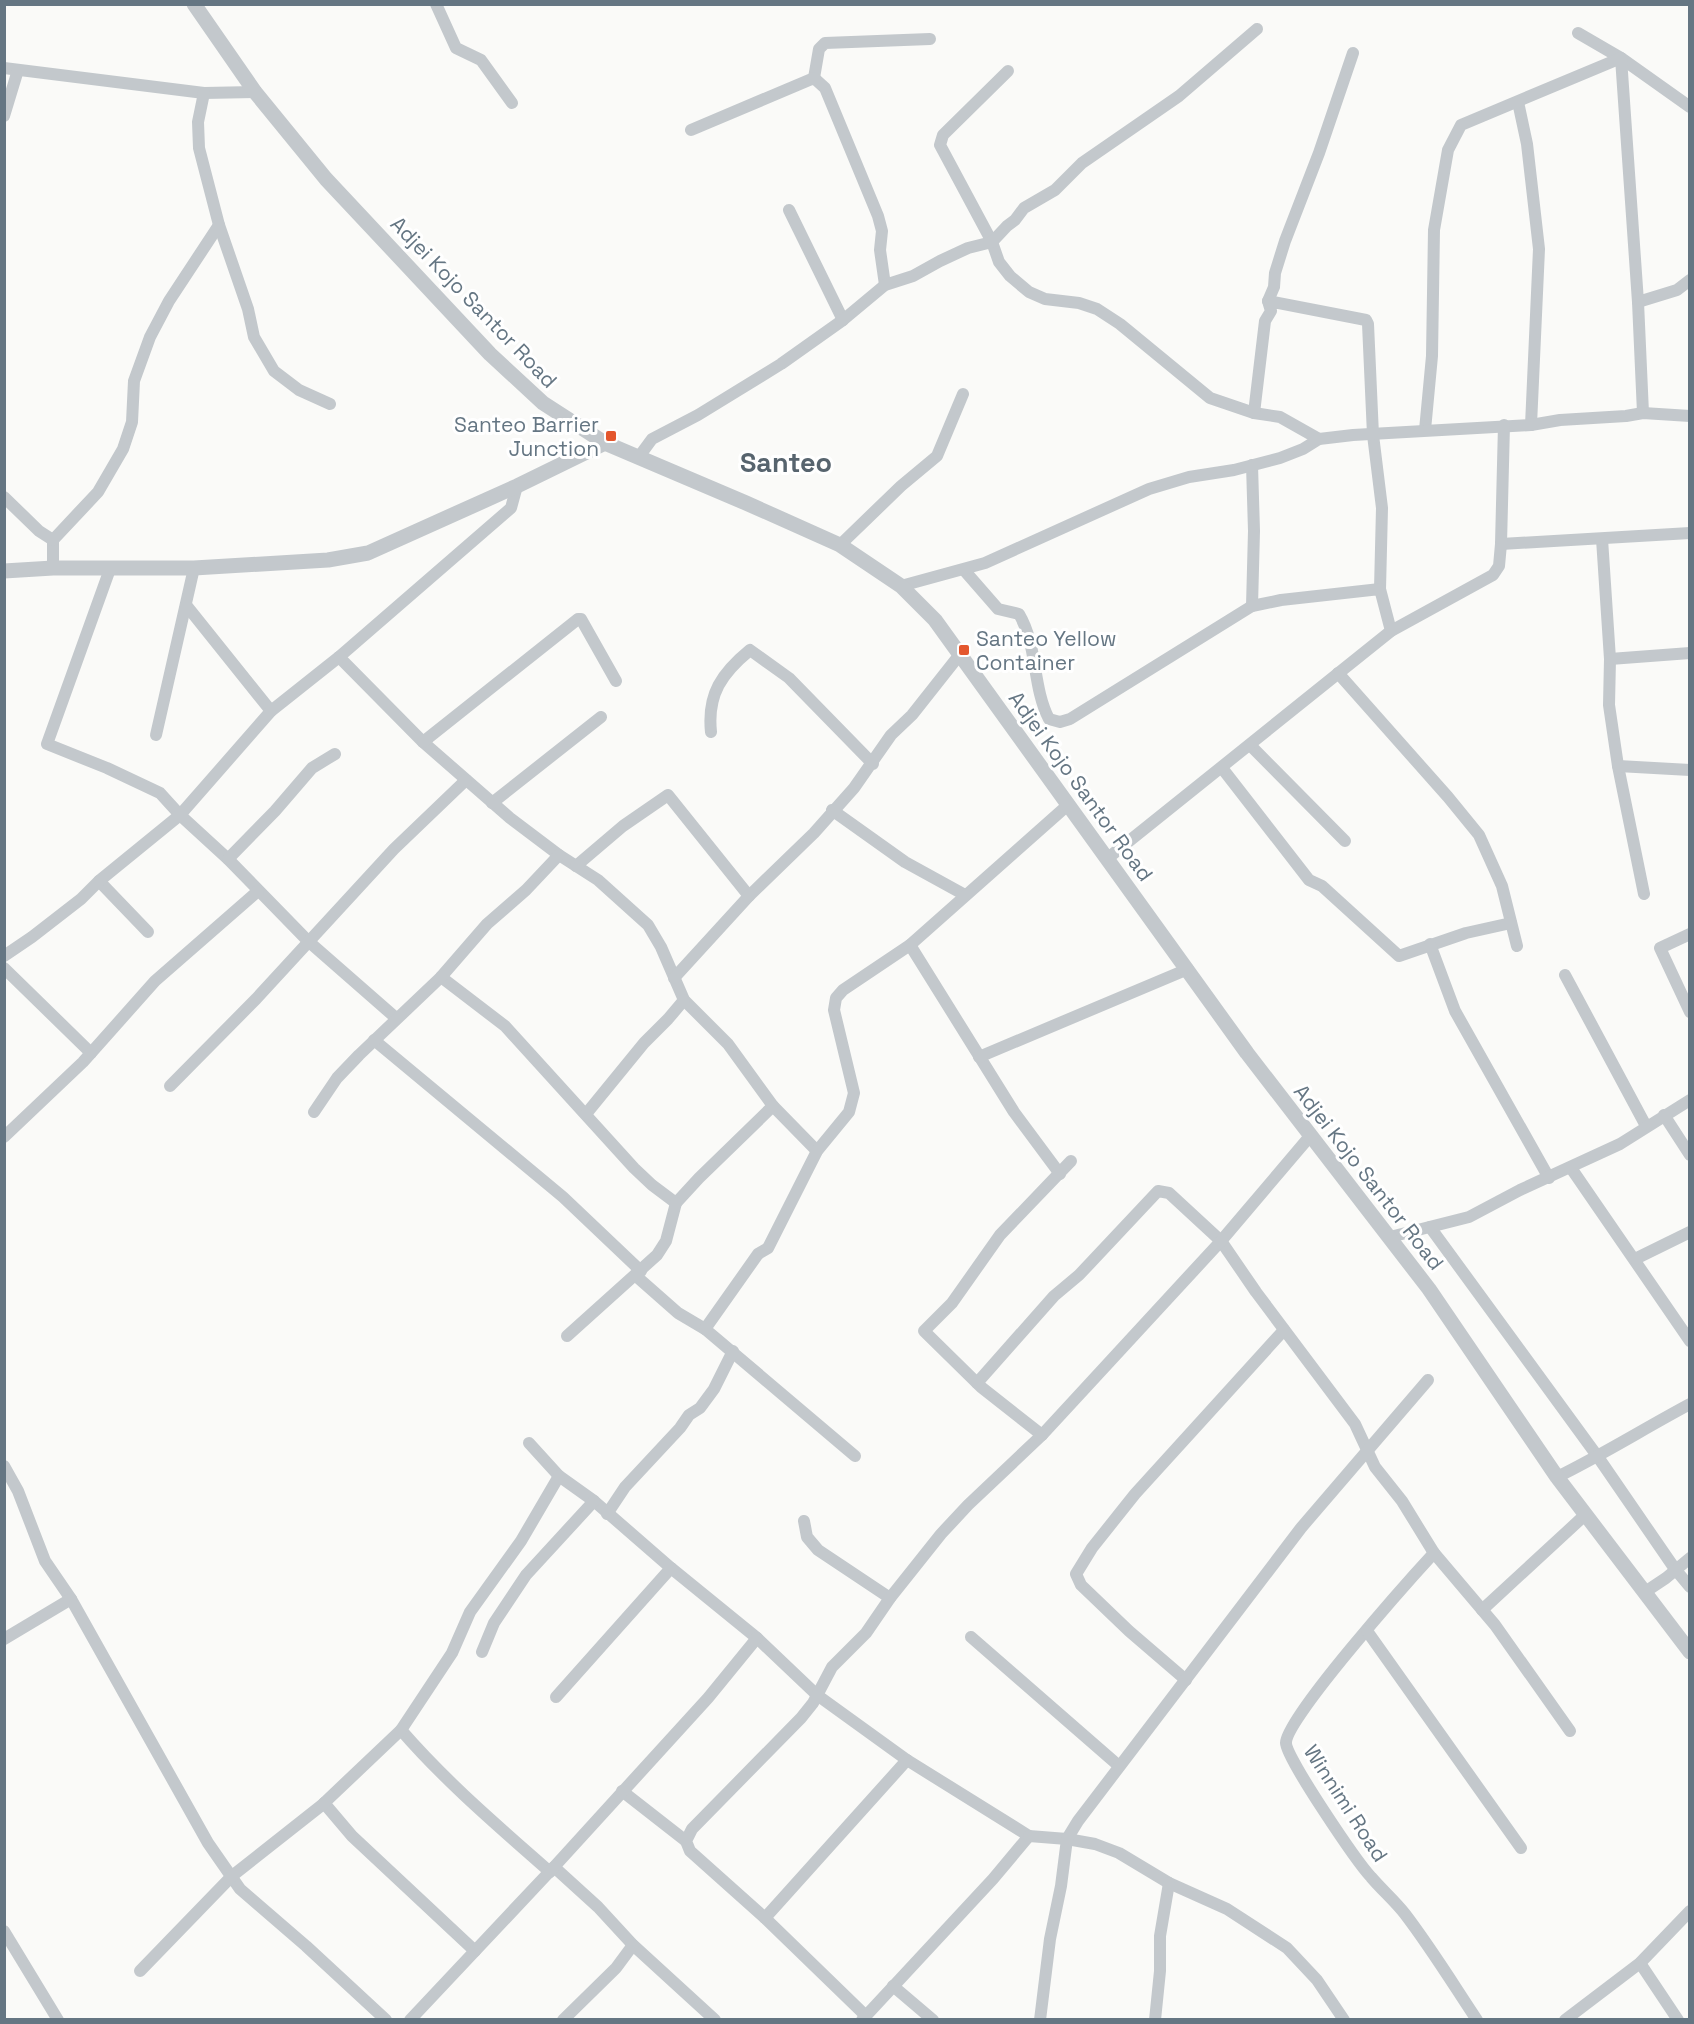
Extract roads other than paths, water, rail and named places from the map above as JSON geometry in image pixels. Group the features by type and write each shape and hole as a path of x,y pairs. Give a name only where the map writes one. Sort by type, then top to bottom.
{"street":[{"name":"Adjei Kojo Santor Road","path":"194,4 255,92 326,179 490,354 543,403 605,443 746,502 840,545 901,586 935,620 1247,1053 1429,1289 1557,1477 1689,1652"},
{"path":"436,4 456,48 481,60 512,103"},
{"path":"638,458 652,439 698,415 781,364 843,320 885,285 913,276 968,248 992,242 1016,220 1024,208 1055,190 1082,163 1179,96 1257,29"},
{"path":"1578,33 1621,58 1689,107"},
{"path":"814,78 819,49 825,43 930,39"},
{"path":"1254,413 1265,321 1271,311 1268,301 1274,287 1275,273 1353,53"},
{"path":"1425,430 1432,356 1434,230 1448,150 1461,125 1621,58"},
{"path":"1621,58 1638,302 1643,413"},
{"path":"4,68 204,93 255,92"},
{"path":"4,116 18,70"},
{"path":"1008,71 943,135 940,145 992,242 999,262 1010,276 1029,292 1045,299 1079,303 1097,309 1120,324 1210,398 1254,413 1280,417 1319,439"},
{"path":"814,78 825,88 878,216 882,231 880,250 885,285"},
{"path":"691,130 814,78"},
{"path":"204,93 198,122 199,148 219,225 248,309 254,337 274,371 298,390 330,404"},
{"path":"1518,102 1527,144 1539,249 1531,425"},
{"path":"789,210 843,320"},
{"path":"53,568 53,540 98,492 123,449 132,422 134,381 150,337 170,301 219,225"},
{"path":"1638,302 1677,290 1689,280"},
{"path":"1268,301 1366,320 1368,324 1374,435 1382,508 1380,589 1391,631"},
{"path":"840,545 901,486 937,456 963,394"},
{"path":"901,586 964,570 1061,530 1149,489 1189,477 1252,465 1303,449 1319,439 1425,430 1531,425 1560,420 1643,413 1689,416"},
{"path":"1108,858 1391,631 1493,575 1499,566 1501,544 1504,425"},
{"path":"4,571 53,568 194,568 328,560 368,553 517,486 605,443"},
{"path":"1252,465 1254,531 1252,606"},
{"path":"4,956 32,938 81,899 99,881 180,815 272,711 339,657 511,508 517,486"},
{"path":"4,497 39,531 53,540"},
{"path":"1501,544 1689,533"},
{"path":"1602,539 1610,659 1609,705 1618,766 1644,894"},
{"path":"156,735 194,568"},
{"path":"110,569 47,744 107,768 160,794 228,859 308,941 396,1018"},
{"path":"964,570 998,609 1019,614 1028,628 1042,706 1049,719 1060,722 1070,719 1252,606 1281,600 1380,589"},
{"path":"186,605 272,711"},
{"path":"423,742 578,619 581,619 616,681"},
{"path":"711,732 709,716 712,698 722,677 750,650 789,678 873,764"},
{"path":"674,978 749,896 814,833 873,764 891,735 912,715 960,653"},
{"path":"1610,659 1689,653"},
{"path":"339,657 423,742 492,803 559,855 598,880 648,925 661,947 684,1000 728,1044 772,1106 817,1151"},
{"path":"1338,673 1479,835 1502,886 1517,946"},
{"path":"492,803 601,717"},
{"path":"1250,745 1345,841"},
{"path":"228,859 275,811 312,768 335,754"},
{"path":"1618,766 1689,770"},
{"path":"1222,768 1309,880 1322,886 1399,956 1466,933 1511,923"},
{"path":"170,1086 394,849 466,780"},
{"path":"576,866 623,826 668,795 749,896"},
{"path":"705,1329 758,1254 768,1248 817,1151 853,1105 854,1093 834,1010 836,998 843,990 910,945 1068,804"},
{"path":"832,810 904,862 965,895"},
{"path":"314,1112 337,1078 396,1018 441,977 487,924 526,890 559,855"},
{"path":"99,881 148,932"},
{"path":"4,1137 83,1062 156,981 258,891"},
{"path":"1689,934 1660,948 1689,1012"},
{"path":"1430,944 1455,1011 1549,1178"},
{"path":"910,945 1014,1112 1060,1174"},
{"path":"4,968 91,1053"},
{"path":"979,1057 1188,969"},
{"path":"1565,975 1646,1126"},
{"path":"441,977 505,1026 634,1168 676,1203"},
{"path":"586,1114 644,1042 684,1000"},
{"path":"374,1040 563,1197 678,1313 705,1329 733,1351 855,1455"},
{"path":"1390,1237 1469,1217 1520,1190 1620,1144 1689,1100"},
{"path":"567,1336 657,1256 666,1241 676,1203 772,1106"},
{"path":"1664,1115 1689,1155"},
{"path":"686,1842 692,1829 801,1718 832,1667 866,1633 890,1598 941,1534 968,1505 1042,1435 1221,1241 1311,1135"},
{"path":"1042,1435 977,1383 924,1331 952,1303 1000,1235 1071,1161"},
{"path":"1571,1167 1689,1341"},
{"path":"977,1383 1054,1296 1079,1275 1158,1191 1169,1193 1221,1241 1256,1292 1355,1424 1375,1467 1402,1501 1434,1554 1496,1625 1570,1731"},
{"path":"1430,1227 1598,1457 1689,1587"},
{"path":"1635,1259 1689,1232"},
{"path":"1186,1680 1129,1631 1081,1585 1076,1574 1092,1548 1135,1494 1284,1329"},
{"path":"607,1514 625,1487 680,1428 689,1415 700,1408 714,1389 733,1351"},
{"path":"1040,2019 1050,1939 1068,1839 1078,1821 1301,1527 1428,1380"},
{"path":"1557,1477 1598,1457 1612,1446 1689,1404"},
{"path":"529,1443 559,1476 594,1501 757,1638 817,1695 907,1760 1029,1836 1095,1844 1119,1853 1169,1883 1227,1909 1287,1948 1317,1980 1344,2019"},
{"path":"4,1466 18,1491 45,1561 71,1599 208,1843 240,1889 386,2019"},
{"path":"140,1971 231,1876 324,1803 401,1730 452,1653 470,1612 521,1541 559,1476"},
{"path":"482,1652 494,1623 526,1575 594,1501"},
{"path":"1482,1610 1585,1515"},
{"path":"804,1521 807,1537 819,1550 890,1598"},
{"name":"Winnimi Road","path":"1434,1554 1383,1609 1309,1702 1289,1730 1286,1743 1293,1762 1357,1861 1405,1914 1477,2019"},
{"path":"1645,1592 1689,1558"},
{"path":"555,1698 671,1568"},
{"path":"4,1639 71,1599"},
{"path":"1367,1631 1521,1848"},
{"path":"971,1637 1119,1766"},
{"path":"410,2019 552,1869 708,1698 757,1638"},
{"path":"401,1730 422,1754 480,1810 598,1906 633,1945 712,2019"},
{"path":"765,1918 907,1760"},
{"path":"622,1791 686,1842 690,1851 765,1918 863,2017 993,1879 1029,1836"},
{"path":"324,1803 352,1836 475,1951"},
{"path":"1155,2019 1160,1971 1160,1936 1169,1883"},
{"path":"1565,2019 1640,1963 1689,1911"},
{"path":"4,1931 58,2019"},
{"path":"563,2019 616,1968 633,1945"},
{"path":"1640,1963 1678,2019"},
{"path":"893,1986 933,2019"}],"place":[{"name":"Santeo Barrier Junction","path":"611,436"},
{"name":"Santeo Yellow Container","path":"964,650"}],"district":[{"name":"Santeo","path":"786,462"}]}
